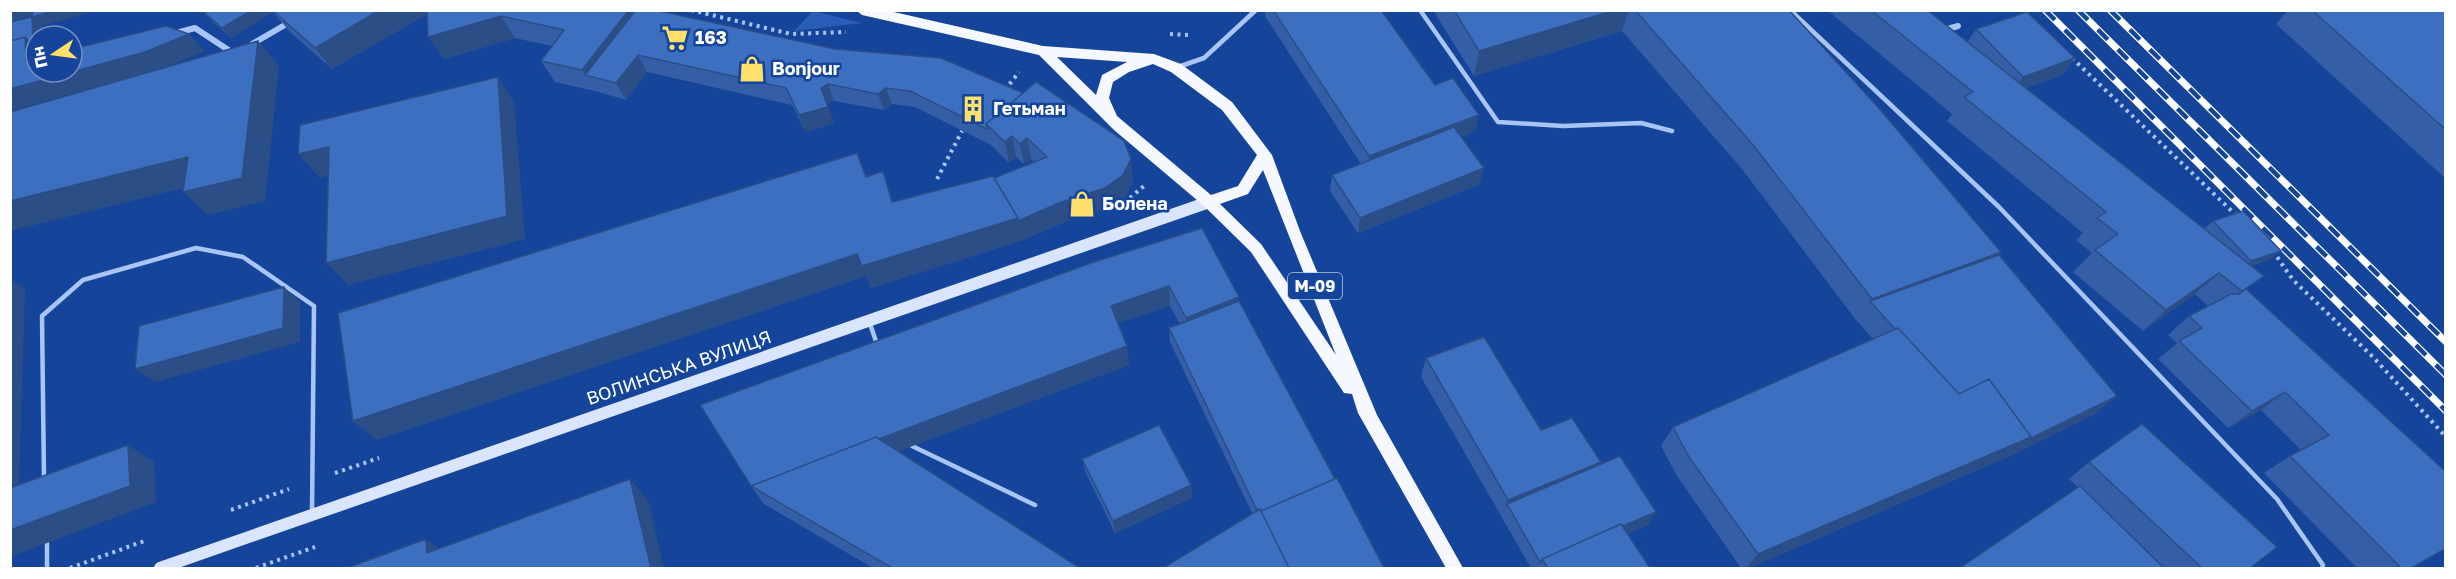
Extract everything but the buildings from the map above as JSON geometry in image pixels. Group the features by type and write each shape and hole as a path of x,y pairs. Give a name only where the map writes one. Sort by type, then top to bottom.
{"main road":[{"name":"М-09","path":"862,10 1042,51 1154,59 1176,68 1227,106 1265,155 1293,231 1369,416"},
{"name":"М-09","path":"1042,51 1119,126 1209,202 1256,248 1369,416 1455,568"},
{"path":"1119,126 1102,98 1107,79 1124,68 1154,59"},
{"path":"1209,202 1243,190 1265,155"}],"street":[{"path":"227,60 299,16"},
{"path":"1937,32 1958,26"},
{"path":"172,34 195,28 236,55"},
{"name":"ВОЛИНСЬКА ВУЛИЦЯ","path":"160,568 1209,202"}],"lane":[{"path":"1176,68 1204,58 1256,10"},
{"path":"1420,10 1498,122 1563,126 1641,123 1672,131"},
{"path":"1790,10 1999,207 2277,499 2323,565 2322,568"},
{"path":"45,490 42,316 83,280 195,249 243,257 314,306 314,480 311,516"},
{"path":"869,321 880,353"},
{"path":"912,446 1035,505"},
{"path":"47,543 47,568"}],"path":[{"path":"690,10 791,34 850,32"},
{"path":"2064,50 2239,218"},
{"path":"1000,98 1011,80"},
{"path":"937,179 962,130"},
{"path":"2271,250 2293,280 2374,358 2445,437"}],"shaded area":[{"path":"813,11 862,23 794,31"}],"railway":[{"path":"2045,10 2446,411"},
{"path":"2078,10 2446,375"},
{"path":"2110,10 2446,342"}],"place":[{"name":"163","path":"675,38"},
{"name":"Bonjour","path":"752,69"},
{"name":"Гетьман","path":"973,109"},
{"name":"Болена","path":"1082,204"}]}
